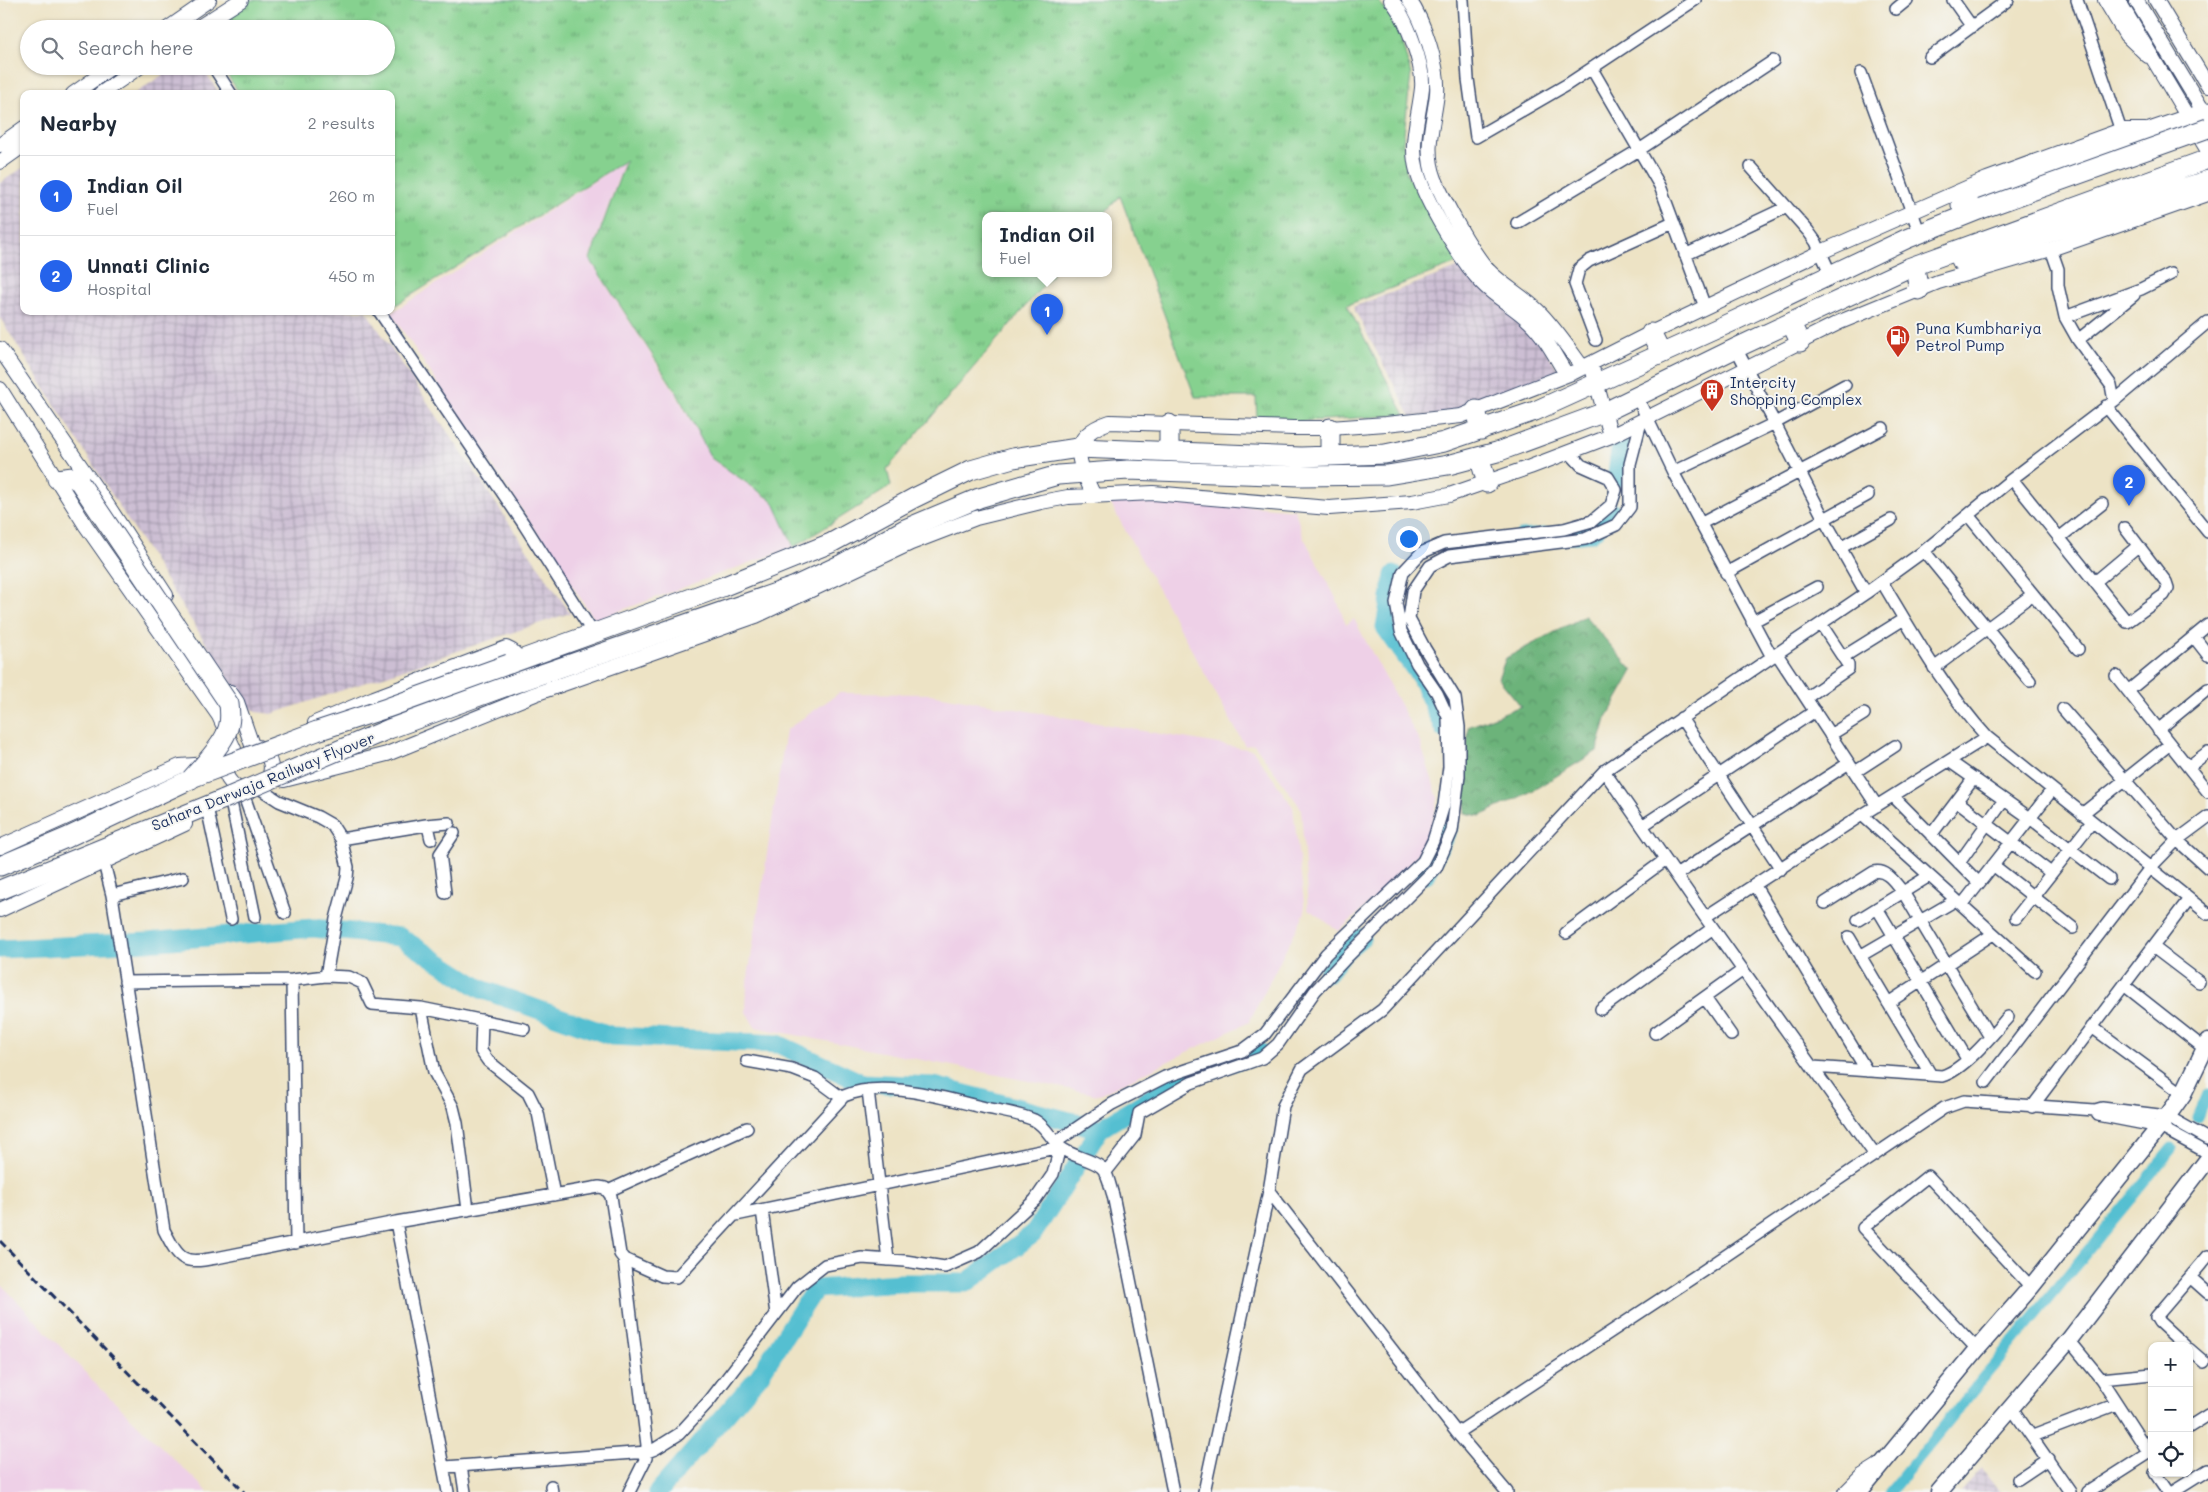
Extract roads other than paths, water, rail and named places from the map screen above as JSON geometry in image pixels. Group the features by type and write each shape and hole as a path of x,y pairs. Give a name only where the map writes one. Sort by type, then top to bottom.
{"highway":[{"path":"1963,216 1961,206 2123,136 2158,130 2203,118"},
{"name":"Sahara Darwaja Railway Flyover","path":"0,866 66,838 191,779 316,730 387,708 593,634 722,587 831,543 914,498 971,470 1013,458 1078,448 1301,457 1385,454 1444,442 1481,430 1535,411 1597,384 1920,234 2203,118"},
{"path":"1911,268 1990,237 2208,159"},
{"path":"1911,268 1927,269 1997,250 2208,180"},
{"path":"1911,268 1919,290"},
{"name":"Sahara Darwaja Railway Flyover","path":"0,890 389,729 507,686 532,686 793,587 842,564 905,530 979,498 1058,475 1083,472 1128,470 1302,476 1387,475 1448,465 1497,452 1605,412 1791,322 1911,268"},
{"path":"1791,322 1800,342"},
{"path":"1652,333 1661,353"},
{"path":"1476,410 1481,430"},
{"path":"1169,424 1169,451"},
{"path":"1330,428 1330,456"},
{"path":"1480,456 1487,483"},
{"path":"57,479 73,477 80,483 229,704 230,741 205,763 191,779"}],"main road":[{"path":"1859,1492 1888,1460 1977,1349 2031,1287 2164,1121 2183,1094 2206,1046"},
{"path":"1938,1492 2068,1340 2208,1159"}],"street":[{"path":"186,20 209,0"},
{"path":"210,20 241,0"},
{"path":"1391,0 1400,12 1418,63 1422,86 1412,149 1417,172 1426,193 1437,216 1469,267 1495,295 1529,321 1545,340 1566,374"},
{"path":"1409,0 1419,17 1428,40 1434,69 1437,90 1428,144 1430,164 1436,180 1480,260 1496,279 1540,313 1587,366 1597,384 1611,436"},
{"path":"1463,0 1468,80 1476,137 1592,69 1695,0"},
{"path":"1896,9 1908,0"},
{"path":"1953,0 1972,27"},
{"path":"1930,57 2008,0"},
{"path":"1094,496 1083,472 1078,448 1085,434 1094,427 1110,422 1330,428 1461,416 1587,366 1821,252 1987,180 2123,136 2077,0"},
{"path":"2105,0 2131,42 2156,62"},
{"path":"2118,0 2156,62 2203,118"},
{"path":"2136,0 2203,118 2208,151"},
{"path":"2156,0 2208,86"},
{"path":"1517,223 1639,150 1773,61"},
{"path":"1592,69 1660,186 1705,307"},
{"path":"1862,74 1920,234"},
{"path":"79,90 100,75"},
{"path":"106,90 128,75"},
{"path":"219,75 228,90"},
{"path":"0,145 20,131"},
{"path":"0,162 20,149"},
{"path":"1751,167 1808,231 1821,252 1831,275"},
{"path":"0,910 231,802 254,788 387,754 532,686 768,611 911,543 976,518 1041,502 1094,496 1153,493 1329,508 1412,502 1449,495 1487,483 1611,436 1840,322 1938,282 2051,249 2208,194"},
{"path":"1685,255 1787,207"},
{"path":"1596,340 1575,284 1580,269 1588,261 1673,224"},
{"path":"2051,249 2058,269 2058,286 2065,317 2078,340 2111,385 2110,404 2208,532"},
{"path":"2065,317 2141,289 2171,274"},
{"path":"2078,340 2141,289"},
{"path":"382,315 523,523 593,634"},
{"path":"1204,1492 1269,1191 1283,1106 1302,1069 1382,1010 1604,770 1866,594 1924,551 2012,479 2110,404 2208,322"},
{"path":"1736,348 1824,519 1866,594"},
{"path":"0,349 108,506 236,702 255,746"},
{"path":"1673,472 1774,423 1845,385"},
{"path":"0,389 86,526 219,716 230,741 225,770 232,784 254,788 279,802 318,817 332,825 341,839 348,867 326,976"},
{"path":"1637,397 1644,420 1752,622 1815,711 1877,806"},
{"path":"1103,1170 1135,1135 1139,1113 1191,1083 1262,1058 1278,1044 1315,991 1436,868 1452,831 1459,776 1459,727 1456,698 1425,649 1409,619 1413,591 1430,566 1449,556 1585,539 1616,525 1630,507 1630,464 1644,420"},
{"path":"1700,524 1883,428"},
{"path":"736,1215 881,1186 1060,1146 1112,1104 1165,1077 1242,1051 1265,1034 1326,954 1423,861 1433,841 1444,805 1449,767 1448,717 1437,693 1417,664 1401,631 1396,603 1403,572 1422,553 1444,543 1564,529 1592,521 1611,505 1616,490 1608,477 1580,466 1569,452"},
{"path":"2012,479 2127,622 2164,595 2168,588 2166,582 2125,528"},
{"path":"1726,573 1868,496"},
{"path":"2059,538 2102,504"},
{"path":"1968,515 2078,649"},
{"path":"1840,548 1890,520"},
{"path":"2095,582 2138,546"},
{"path":"1924,551 2030,681"},
{"path":"1882,582 1934,668 1973,723 1987,737 2052,790 2208,914"},
{"path":"1752,622 1818,587"},
{"path":"1934,668 2033,594"},
{"path":"1843,657 1904,619"},
{"path":"1806,698 1848,669 1843,657 1821,624"},
{"path":"2128,691 2208,625"},
{"path":"2194,637 2208,655"},
{"path":"255,746 506,648 512,651 515,662"},
{"path":"2116,676 2208,792"},
{"path":"2158,730 2208,689"},
{"path":"2063,709 2177,840 2208,868"},
{"path":"1642,826 1815,711"},
{"path":"1830,735 1864,714"},
{"path":"1681,718 1781,869"},
{"path":"1705,918 1862,815 1987,737"},
{"path":"230,741 255,746 265,751 271,764 254,788 285,913"},
{"path":"2082,814 2170,744"},
{"path":"1676,875 1752,825 1852,767 1895,746"},
{"path":"2188,767 2208,752"},
{"path":"1949,761 2030,818 2109,879"},
{"path":"0,846 180,766 225,762"},
{"path":"1604,770 1705,918 1875,1155"},
{"path":"1931,835 1974,778"},
{"path":"1860,956 1920,921 1959,903 1979,883 2052,790"},
{"path":"1893,796 1979,883"},
{"path":"1958,863 2004,800"},
{"path":"1956,801 2051,873"},
{"path":"231,802 255,917"},
{"path":"208,812 230,919"},
{"path":"1862,815 2035,971"},
{"path":"1986,1082 2150,868 2177,840 2208,817"},
{"path":"2016,918 2092,822"},
{"path":"341,839 426,825 451,828 440,854 445,893"},
{"path":"428,826 431,840"},
{"path":"1566,933 1665,860"},
{"path":"104,863 112,895 164,1230 174,1250 184,1260 195,1262 396,1222 599,1187 608,1191 612,1203 620,1254 624,1259 662,1276 677,1278 842,1098 856,1091 894,1090 931,1095 1024,1116 1044,1128 1060,1146 1103,1170 1112,1194 1173,1492"},
{"path":"1993,865 2073,928"},
{"path":"1824,903 1874,872 1880,870 1886,873 1903,892 1990,1037"},
{"path":"1858,920 1929,876"},
{"path":"112,895 183,878"},
{"path":"1755,886 1867,1071"},
{"path":"2032,1107 2189,900"},
{"path":"1877,908 1967,1059"},
{"path":"1601,1009 1713,928"},
{"path":"1888,1002 1993,934"},
{"path":"1849,937 1931,1075"},
{"path":"2153,947 2199,982"},
{"path":"1655,1033 1743,970"},
{"path":"125,982 292,980 326,976 357,979 362,983 372,1004 421,1008 524,1029"},
{"path":"292,980 296,1242"},
{"path":"2124,985 2206,1046"},
{"path":"1705,998 1731,1034"},
{"path":"421,1008 434,1072 453,1107 457,1123 468,1210"},
{"path":"1813,1067 1931,1075 1949,1074 1990,1037 2008,1017"},
{"path":"482,1020 480,1051 488,1061 528,1093 538,1113 554,1195"},
{"path":"2092,1027 2183,1094"},
{"path":"747,1061 800,1072 815,1078 842,1098"},
{"path":"868,1090 881,1186 888,1260"},
{"path":"1457,1433 1954,1104 1964,1101 2095,1110 2098,1115 2164,1121 2208,1139"},
{"path":"2164,1121 2208,1153"},
{"path":"608,1191 747,1128"},
{"path":"444,1468 647,1452 655,1449 679,1434 710,1400 797,1287 825,1265 862,1258 945,1266 979,1252 1035,1200 1053,1174 1060,1146"},
{"path":"1977,1349 1863,1228 1928,1176 2031,1287"},
{"path":"1269,1191 1457,1433 1507,1492"},
{"path":"762,1210 776,1314"},
{"path":"396,1222 448,1492"},
{"path":"2181,1342 2156,1317 2208,1256"},
{"path":"624,1259 647,1452 640,1474 628,1492"},
{"path":"2190,1277 2208,1293"},
{"path":"2068,1340 2101,1379 2148,1453 2088,1492"},
{"path":"2193,1352 2204,1362"},
{"path":"2101,1379 2148,1374"},
{"path":"2032,1436 2117,1404"},
{"path":"2011,1406 2070,1492"},
{"path":"2193,1424 2208,1415"},
{"path":"2018,1478 2048,1459"},
{"path":"1846,1492 1862,1476 1888,1460"},
{"path":"461,1466 464,1492"},
{"path":"2173,1492 2208,1470"},
{"path":"2158,1477 2168,1492"}],"waterway":[{"path":"1616,479 1621,445"},
{"path":"1522,539 1591,533 1612,512"},
{"path":"1394,575 1385,627 1421,678 1444,729"},
{"path":"1425,875 1448,829"},
{"path":"0,949 147,942 313,928 400,937 481,989 612,1036 778,1044 862,1083 934,1086 1100,1129"},
{"path":"1328,973 1345,951 1361,938"},
{"path":"658,1492 759,1376 815,1289 899,1283 966,1283 1033,1234 1100,1129 1186,1076 1261,1053"},
{"path":"2198,1117 2208,1094"},
{"path":"1890,1492 2172,1148"}],"railway":[{"path":"0,1241 244,1492"}],"place":[{"name":"Indian Oil","path":"1047,335"},
{"name":"Puna Kumbhariya Petrol Pump","path":"1898,358"},
{"name":"Intercity Shopping Complex","path":"1712,412"},
{"name":"Unnati Clinic","path":"2129,506"}]}
